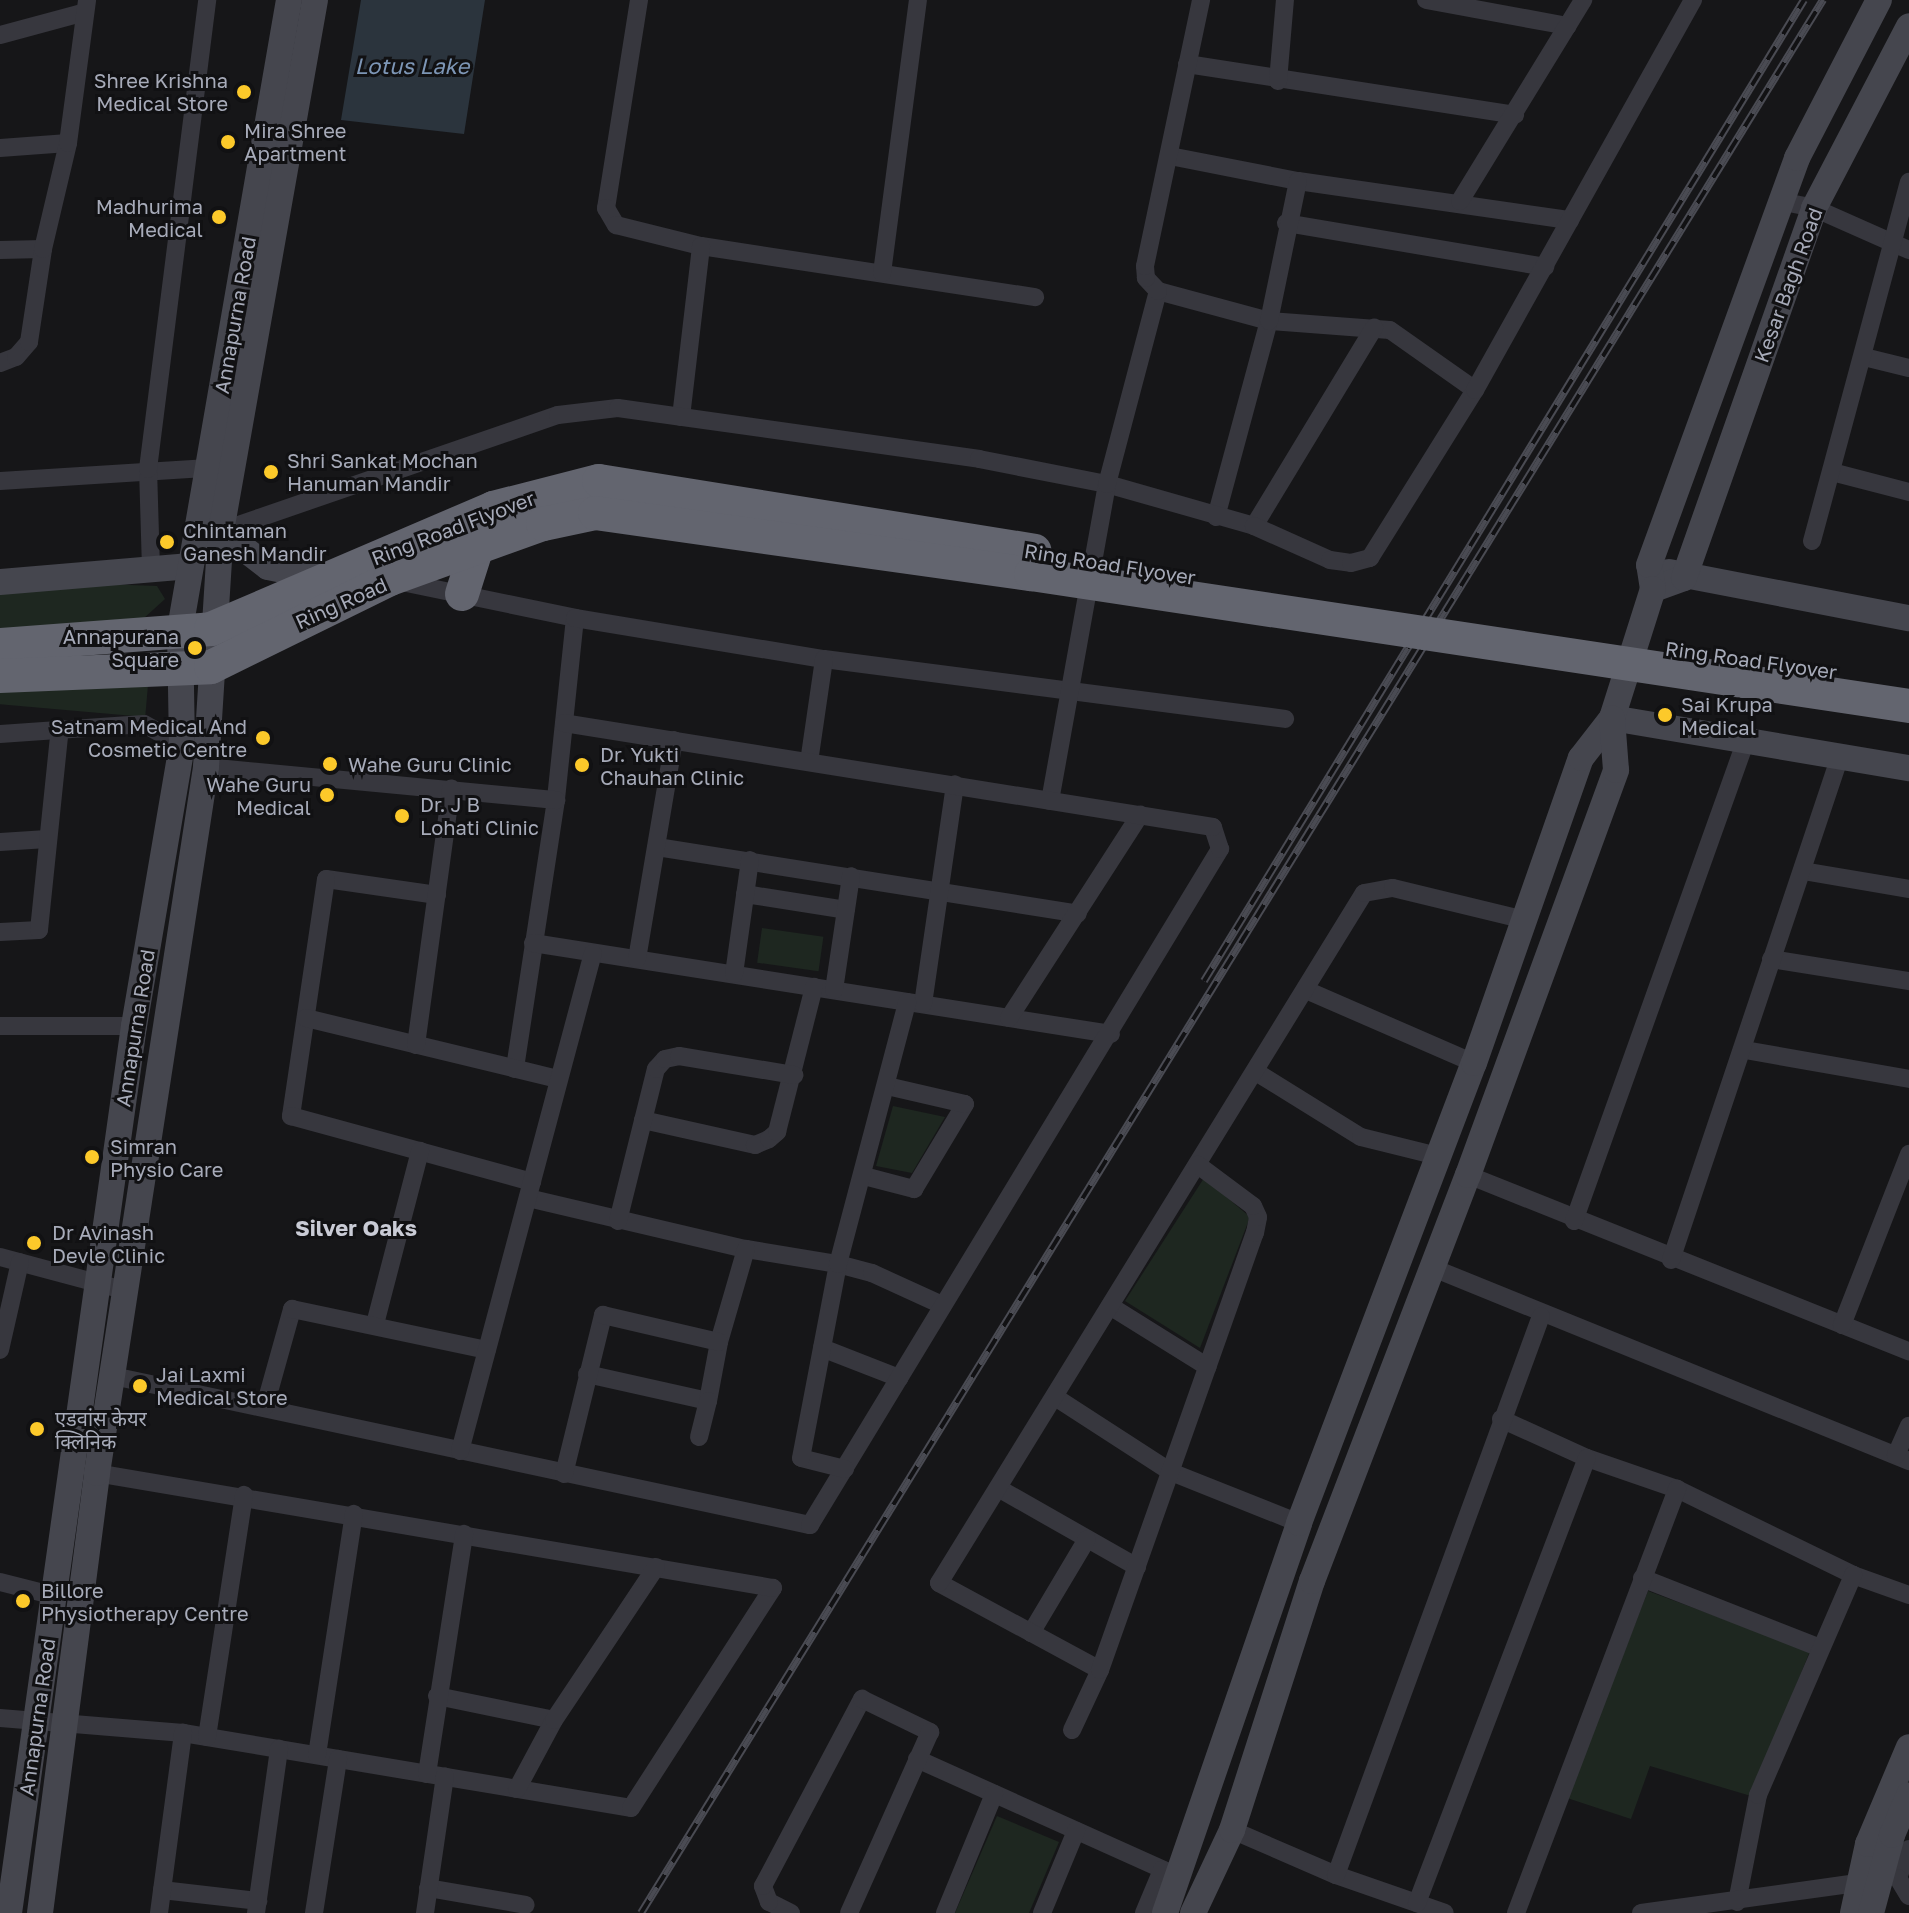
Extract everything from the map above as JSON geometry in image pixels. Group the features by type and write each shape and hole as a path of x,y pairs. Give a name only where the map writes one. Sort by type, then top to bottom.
{"highway":[{"name":"Ring Road Flyover","path":"327,579 493,508 560,488 599,481 646,486 1299,595 1909,683"},
{"name":"Ring Road Flyover","path":"476,550 543,524 595,513 1909,706"},
{"name":"Ring Road","path":"0,676 195,667 390,579 476,550"},
{"path":"462,594 476,550"},
{"name":"Ring Road","path":"0,645 196,629 327,579"}],"main road":[{"name":"Annapurna Road","path":"196,629 190,566 289,0"},
{"name":"Annapurna Road","path":"196,629 221,531 315,0"},
{"path":"1193,1913 1232,1830 1298,1620 1468,1175 1616,770 1612,718 1651,577 1779,201 1822,102 1879,0"},
{"name":"Kesar Bagh Road","path":"1688,566 1814,208 1909,26"},
{"path":"221,531 268,567 327,579"},
{"path":"0,582 190,566"},
{"path":"1651,577 1688,566 1909,618"},
{"path":"195,667 196,629"},
{"name":"Annapurna Road","path":"9,1913 134,1026 195,667"},
{"name":"Annapurna Road","path":"40,1913 97,1473 206,767 195,667"},
{"path":"1612,718 1909,768"},
{"path":"1165,1913 1171,1874 1299,1523 1474,1063 1581,758 1612,718"},
{"path":"1853,1913 1857,1883 1909,1747"},
{"path":"1871,1913 1892,1835 1909,1795"}],"street":[{"path":"151,569 148,469 207,0"},
{"path":"639,0 606,208 616,225 701,246 1035,297"},
{"path":"882,273 918,0"},
{"path":"1201,0 1145,266 1146,278 1158,291 1269,321 1390,330 1475,390"},
{"path":"1278,81 1285,0"},
{"path":"1426,0 1479,5 1568,26"},
{"path":"1460,201 1583,0"},
{"path":"221,531 571,412 618,408 979,459 1107,484 1254,526 1330,560 1351,563 1370,558 1475,390 1693,0"},
{"path":"0,35 86,6 68,143 43,249 29,342 16,357 0,363"},
{"path":"1187,64 1278,81 1515,115"},
{"path":"0,148 68,143"},
{"path":"1170,156 1298,181 1460,201 1570,220"},
{"path":"1216,517 1269,321 1286,223 1298,181"},
{"path":"1812,541 1864,357 1900,247 1909,182"},
{"path":"1779,201 1814,208 1900,247"},
{"path":"1286,223 1545,267"},
{"path":"681,417 701,246"},
{"path":"0,250 43,249"},
{"path":"1050,801 1107,484 1158,291"},
{"path":"1254,526 1374,328"},
{"path":"1864,357 1909,368"},
{"path":"0,481 148,469 209,468"},
{"path":"1832,472 1909,492"},
{"path":"390,579 575,618 824,659 1067,694 1285,719"},
{"path":"515,1069 556,800 575,618"},
{"path":"809,762 824,659"},
{"path":"113,1376 265,1406 564,1474 810,1525 942,1305 1111,1034 1220,849 1213,827 564,723"},
{"path":"0,734 144,724 182,745"},
{"path":"0,932 39,930 60,728"},
{"path":"637,959 674,740"},
{"path":"1574,1221 1746,740"},
{"path":"1671,1260 1745,1050 1771,959 1840,756"},
{"path":"206,767 556,800"},
{"path":"845,1469 801,1458 838,1264 887,1086 915,1003 942,889 955,784"},
{"path":"416,1045 451,788"},
{"path":"1009,1018 1140,815"},
{"path":"0,842 47,839"},
{"path":"657,847 942,889 1078,914"},
{"path":"734,974 750,860"},
{"path":"1803,871 1909,889"},
{"path":"834,990 851,876"},
{"path":"437,895 326,879 291,1116 420,1151 618,1221 872,1273 942,1305"},
{"path":"1100,1670 939,1583 1364,893 1378,888 1525,920"},
{"path":"745,894 846,910"},
{"path":"533,943 1111,1034"},
{"path":"460,1451 593,953"},
{"path":"1771,959 1909,981"},
{"path":"643,1120 755,1145 777,1132 814,987"},
{"path":"1306,990 1474,1063"},
{"path":"306,1018 559,1079"},
{"path":"0,1026 134,1026"},
{"path":"1745,1050 1909,1079"},
{"path":"618,1221 656,1069 665,1059 679,1056 794,1075"},
{"path":"1256,1072 1361,1137 1438,1156"},
{"path":"864,1176 914,1189 965,1104 887,1086"},
{"path":"375,1324 420,1151"},
{"path":"1842,1325 1909,1154"},
{"path":"1072,1730 1100,1670 1258,1217 1253,1206 1198,1165"},
{"path":"1468,1175 1671,1260 1909,1351"},
{"path":"699,1437 719,1342 746,1249"},
{"path":"0,1257 127,1291"},
{"path":"1,1341 20,1262"},
{"path":"1433,1268 1541,1316 1902,1458 1909,1426"},
{"path":"1110,1306 1208,1367"},
{"path":"265,1406 292,1309 487,1350"},
{"path":"564,1474 603,1315 719,1342"},
{"path":"1336,1875 1541,1316"},
{"path":"822,1348 899,1378"},
{"path":"587,1374 708,1401"},
{"path":"1055,1397 1171,1472 1299,1523"},
{"path":"1501,1419 1587,1458 1677,1489 1853,1575 1909,1595"},
{"path":"1417,1903 1587,1458"},
{"path":"0,1718 183,1733 631,1808 773,1588 244,1495 97,1473"},
{"path":"998,1488 1137,1567"},
{"path":"1516,1913 1677,1489"},
{"path":"207,1737 244,1495"},
{"path":"317,1755 354,1514"},
{"path":"425,1913 436,1775 437,1696 464,1534"},
{"path":"1031,1633 1087,1539"},
{"path":"517,1789 554,1720 656,1567"},
{"path":"1737,1902 1758,1795 1853,1575"},
{"path":"1642,1578 1821,1648"},
{"path":"0,1582 55,1596"},
{"path":"437,1696 554,1720"},
{"path":"791,1913 769,1902 763,1886 862,1699 930,1732 849,1913"},
{"path":"159,1913 183,1733"},
{"path":"162,1890 257,1907 279,1749"},
{"path":"314,1913 338,1759"},
{"path":"917,1759 1171,1874 1144,1913"},
{"path":"945,1913 994,1794"},
{"path":"1232,1830 1336,1875 1445,1913"},
{"path":"1042,1913 1076,1831"},
{"path":"1909,1849 1898,1878 1909,1896"},
{"path":"1641,1913 1857,1883"},
{"path":"428,1888 526,1905"}],"shaded area":[{"path":"103,584 157,586 165,599 143,619 0,631 0,593"},
{"path":"1,672 148,685 145,717 0,704"},
{"path":"762,928 823,937 819,971 757,963"},
{"path":"893,1106 945,1117 912,1173 876,1166"},
{"path":"1204,1178 1250,1217 1200,1348 1125,1301"},
{"path":"1648,1591 1810,1651 1751,1796 1650,1766 1631,1819 1567,1798"},
{"path":"997,1816 1059,1842 1029,1913 955,1913"}],"water":[{"name":"Lotus Lake","path":"361,0 485,0 464,134 341,120"}],"railway":[{"path":"1204,981 1804,0"},
{"path":"641,1913 1823,0"}],"place":[{"name":"Shree Krishna Medical Store","path":"244,92"},
{"name":"Mira Shree Apartment","path":"228,142"},
{"name":"Madhurima Medical","path":"219,217"},
{"name":"Shri Sankat Mochan Hanuman Mandir","path":"271,472"},
{"name":"Chintaman Ganesh Mandir","path":"167,542"},
{"name":"Annapurana Square","path":"195,648"},
{"name":"Sai Krupa Medical","path":"1665,715"},
{"name":"Satnam Medical And Cosmetic Centre","path":"263,738"},
{"name":"Wahe Guru Clinic","path":"330,764"},
{"name":"Dr. Yukti Chauhan Clinic","path":"582,765"},
{"name":"Wahe Guru Medical","path":"327,795"},
{"name":"Dr. J B Lohati Clinic","path":"402,816"},
{"name":"Simran Physio Care","path":"92,1157"},
{"name":"Dr Avinash Devle Clinic","path":"34,1243"},
{"name":"Jai Laxmi Medical Store","path":"140,1386"},
{"name":"एडवांस केयर क्लिनिक","path":"37,1429"},
{"name":"Billore Physiotherapy Centre","path":"23,1601"}],"district":[{"name":"Silver Oaks","path":"356,1228"}]}
